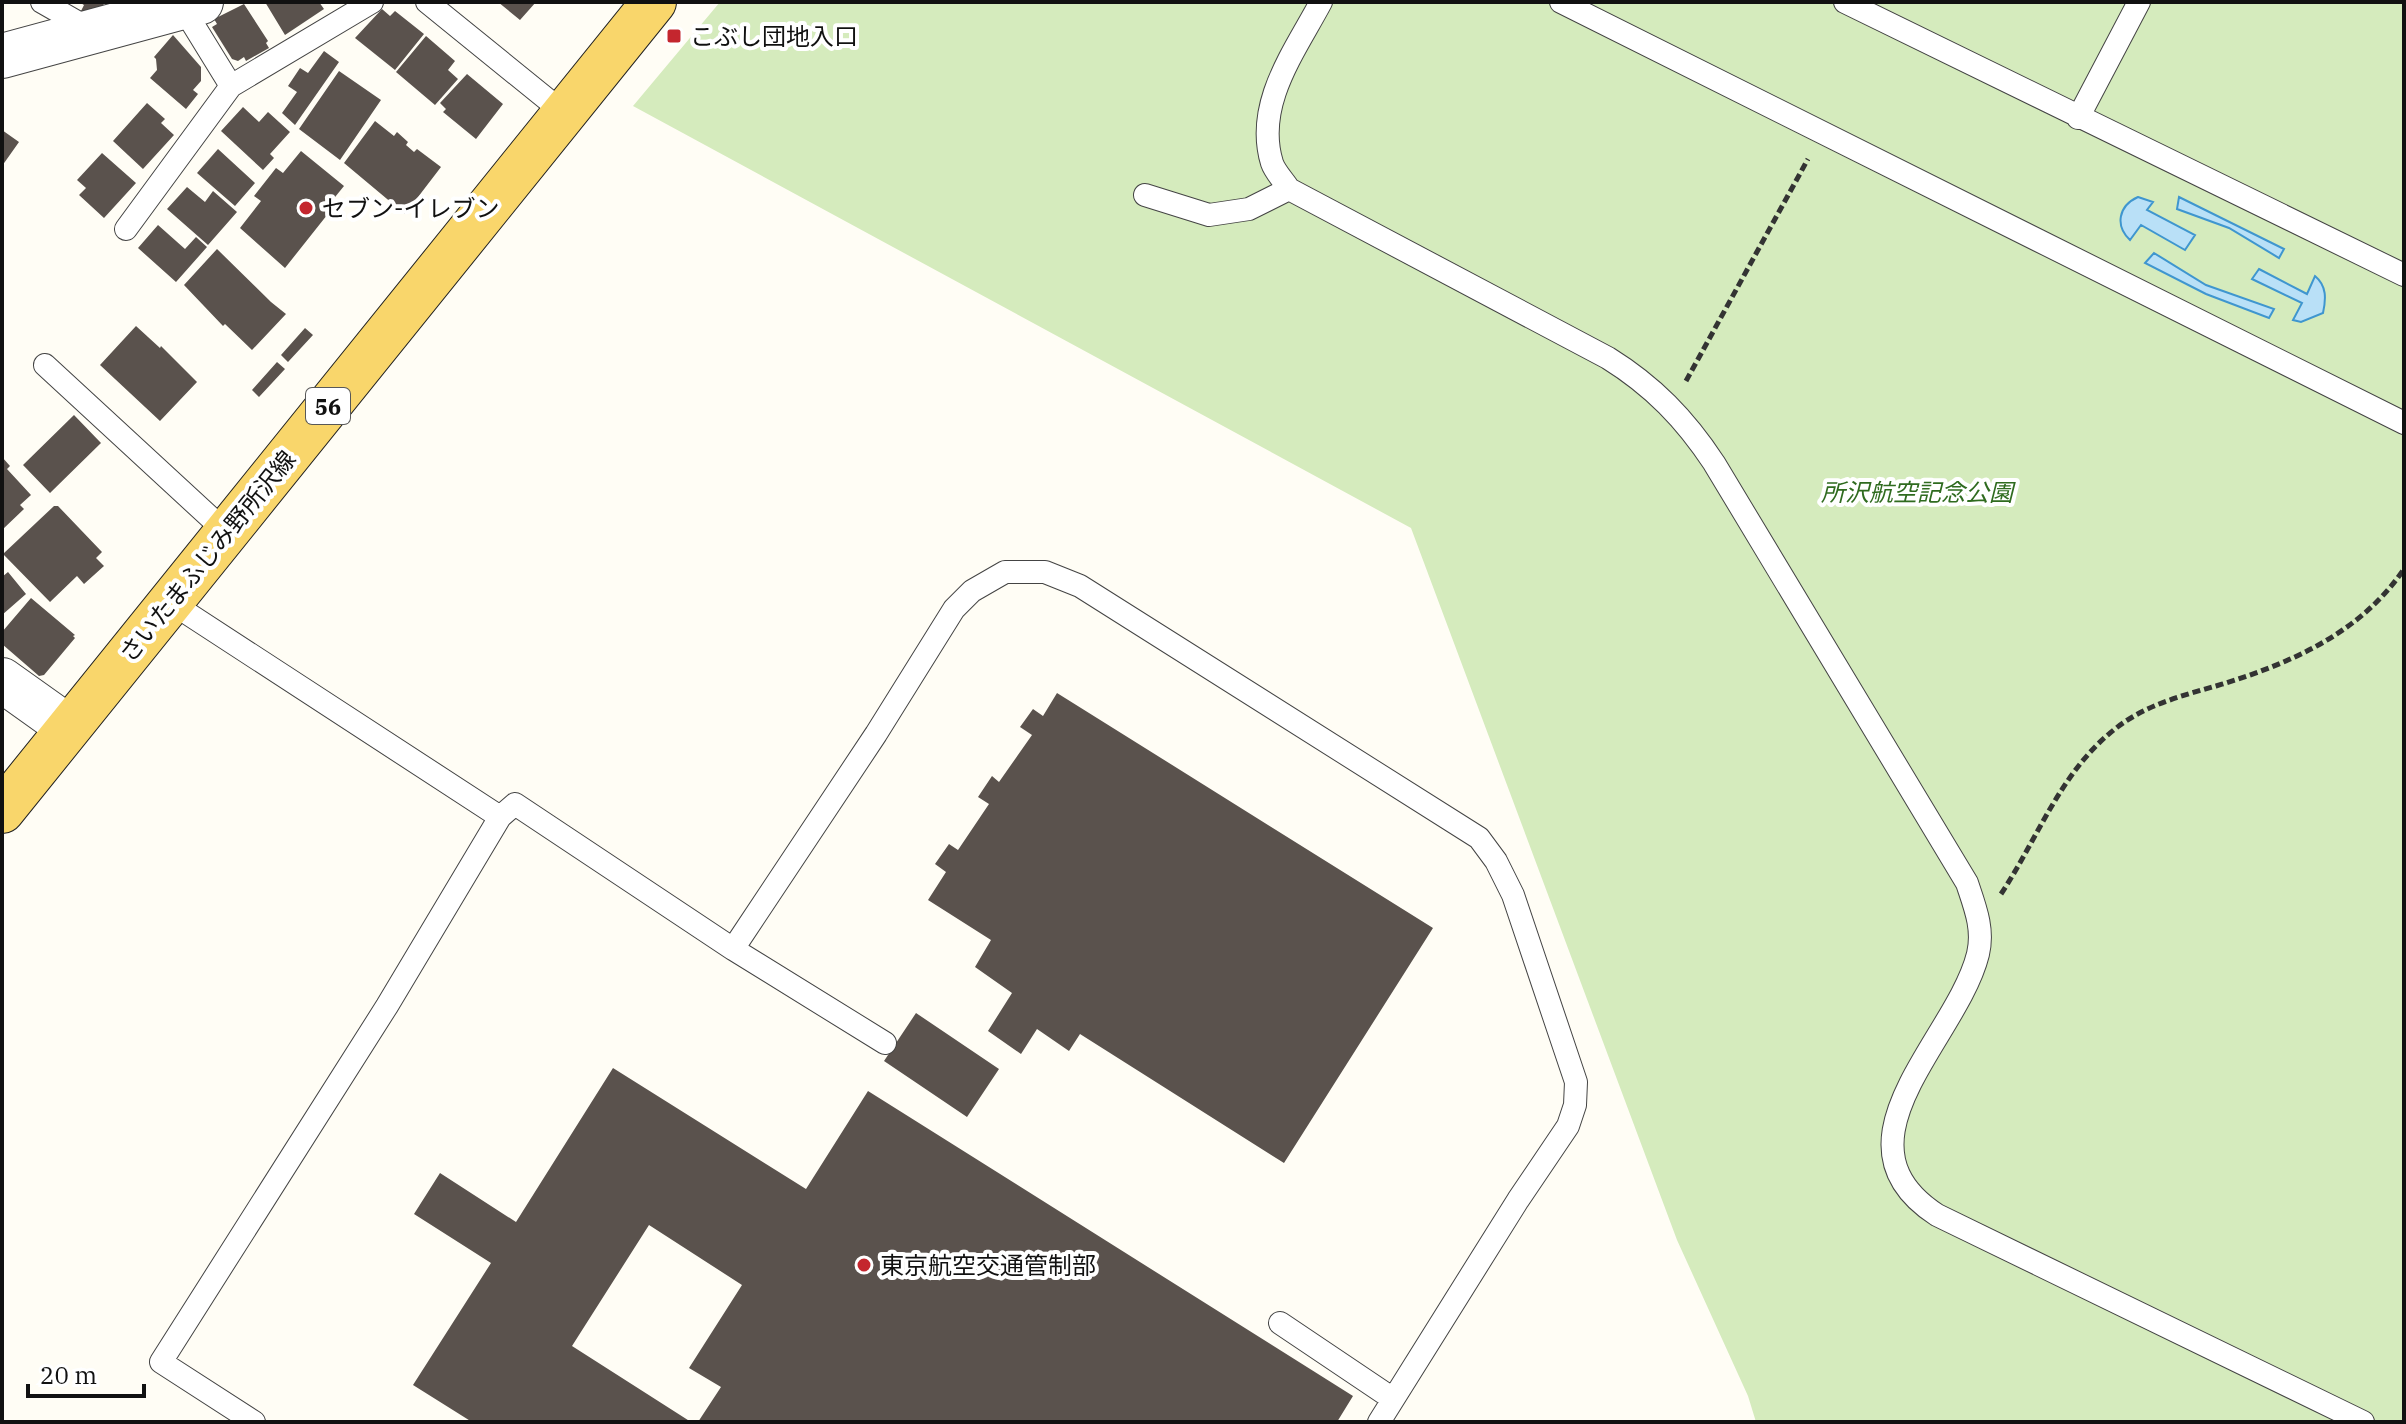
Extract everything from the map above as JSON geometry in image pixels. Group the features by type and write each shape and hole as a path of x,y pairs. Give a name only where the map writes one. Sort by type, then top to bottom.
{"main road":[{"name":"さいたまふじみ野所沢線","path":"2,811 654,2"}],"street":[{"path":"2,56 192,5"},
{"path":"2,680 68,727"}],"lane":[{"path":"42,2 95,32"},
{"path":"126,229 231,86 372,2"},
{"path":"427,2 564,113"},
{"path":"1321,2 1275,88 1268,132 1273,165 1289,189 1608,358 1652,388 1672,407 1714,463 1967,883 1980,925 1978,953 1970,976 1905,1094 1892,1133 1893,1156 1909,1192 1921,1205 1950,1222 2363,1422"},
{"path":"1561,2 2404,423"},
{"path":"1845,2 2404,275"},
{"path":"2078,118 2139,2"},
{"path":"192,5 231,86"},
{"path":"1145,195 1209,215 1249,209 1289,189"},
{"path":"45,365 226,532"},
{"path":"733,949 876,734 954,609 972,591 1005,572 1045,572 1080,586 1479,838 1496,861 1513,895 1576,1082 1575,1105 1568,1126 1379,1422"},
{"path":"170,602 500,817"},
{"path":"254,1422 161,1362 379,1019 500,817 515,804 733,949 885,1043"},
{"path":"1280,1323 1393,1399"}],"path":[{"path":"1672,407 1822,133"},
{"path":"1980,925 2009,882 2067,782 2099,742 2139,713 2180,695 2274,667 2306,653 2362,616 2404,569"}],"green space":[{"name":"所沢航空記念公園","path":"720,2 2404,2 2404,1422 1756,1422 1748,1396 1677,1240 1411,528 633,106"}],"water":[{"path":"2138,197 2153,202 2147,210 2195,235 2185,250 2141,225 2130,240 2125,235 2121,223 2123,211"},
{"path":"2179,197 2284,249 2279,258 2229,228 2177,209"},
{"path":"2154,253 2206,285 2274,309 2269,318 2206,294 2145,263"},
{"path":"2259,269 2307,294 2315,276 2325,293 2323,313 2301,322 2293,320 2302,303 2252,279"}],"building":[{"path":"79,2 105,2 96,18 81,11 84,5"},
{"path":"265,2 319,2 324,9 285,35"},
{"path":"498,2 536,2 520,20"},
{"path":"244,4 268,41 269,48 246,61 244,57 238,61 232,59 212,27 217,24 214,19"},
{"path":"382,9 390,16 395,11 424,34 395,70 355,38"},
{"path":"173,35 201,67 201,81 193,90 198,94 186,109 150,78 157,70 154,57"},
{"path":"426,36 455,61 448,70 458,79 435,105 396,72"},
{"path":"324,51 339,62 295,125 282,113 297,92 288,86 300,68 308,73"},
{"path":"339,71 381,100 340,160 299,129"},
{"path":"467,74 503,104 476,139 443,112 446,109 440,103"},
{"path":"147,103 165,119 161,123 174,135 143,169 113,141"},
{"path":"243,107 259,122 268,112 290,132 270,154 274,158 263,170 221,131"},
{"path":"375,121 394,136 397,132 414,152 417,149 441,167 405,214 344,163"},
{"path":"2,130 19,142 2,166"},
{"path":"218,149 255,183 235,206 197,173"},
{"path":"301,151 344,186 331,202 335,205 285,268 240,228 261,201 254,196 276,168 283,173"},
{"path":"102,153 136,183 104,218 79,195 86,188 77,180"},
{"path":"187,187 205,202 213,191 237,212 208,245 167,209"},
{"path":"158,225 185,249 196,237 207,247 176,282 138,248"},
{"path":"217,249 286,314 252,350 225,324 223,326 184,285"},
{"path":"136,326 197,382 160,421 100,365"},
{"path":"305,328 313,335 288,362 281,355"},
{"path":"277,362 285,369 259,397 252,390"},
{"path":"74,415 101,443 50,493 23,465"},
{"path":"2,457 10,466 7,469 31,495 20,505 24,509 2,530"},
{"path":"54,506 58,506 102,552 96,558 104,566 84,584 77,576 50,602 3,554"},
{"path":"8,572 26,594 2,615 2,577"},
{"path":"31,598 75,635 44,675 39,676 2,644 2,632"},
{"path":"1057,693 1433,928 1284,1163 1080,1034 1069,1051 1037,1029 1021,1054 988,1031 1012,993 975,967 991,940 928,900 946,872 935,864 949,844 958,850 989,804 978,797 992,776 999,782 1032,735 1020,727 1033,709 1043,716"},
{"path":"916,1013 999,1069 967,1117 884,1061"},
{"path":"613,1068 806,1189 868,1091 1353,1396 1337,1422 698,1422 721,1387 689,1368 742,1285 649,1225 572,1346 691,1422 472,1422 413,1385 491,1263 414,1214 440,1173 516,1222"}],"place":[{"name":"こぶし団地入口","path":"674,36"},
{"name":"セブン-イレブン","path":"306,208"},
{"name":"東京航空交通管制部","path":"864,1265"}]}
